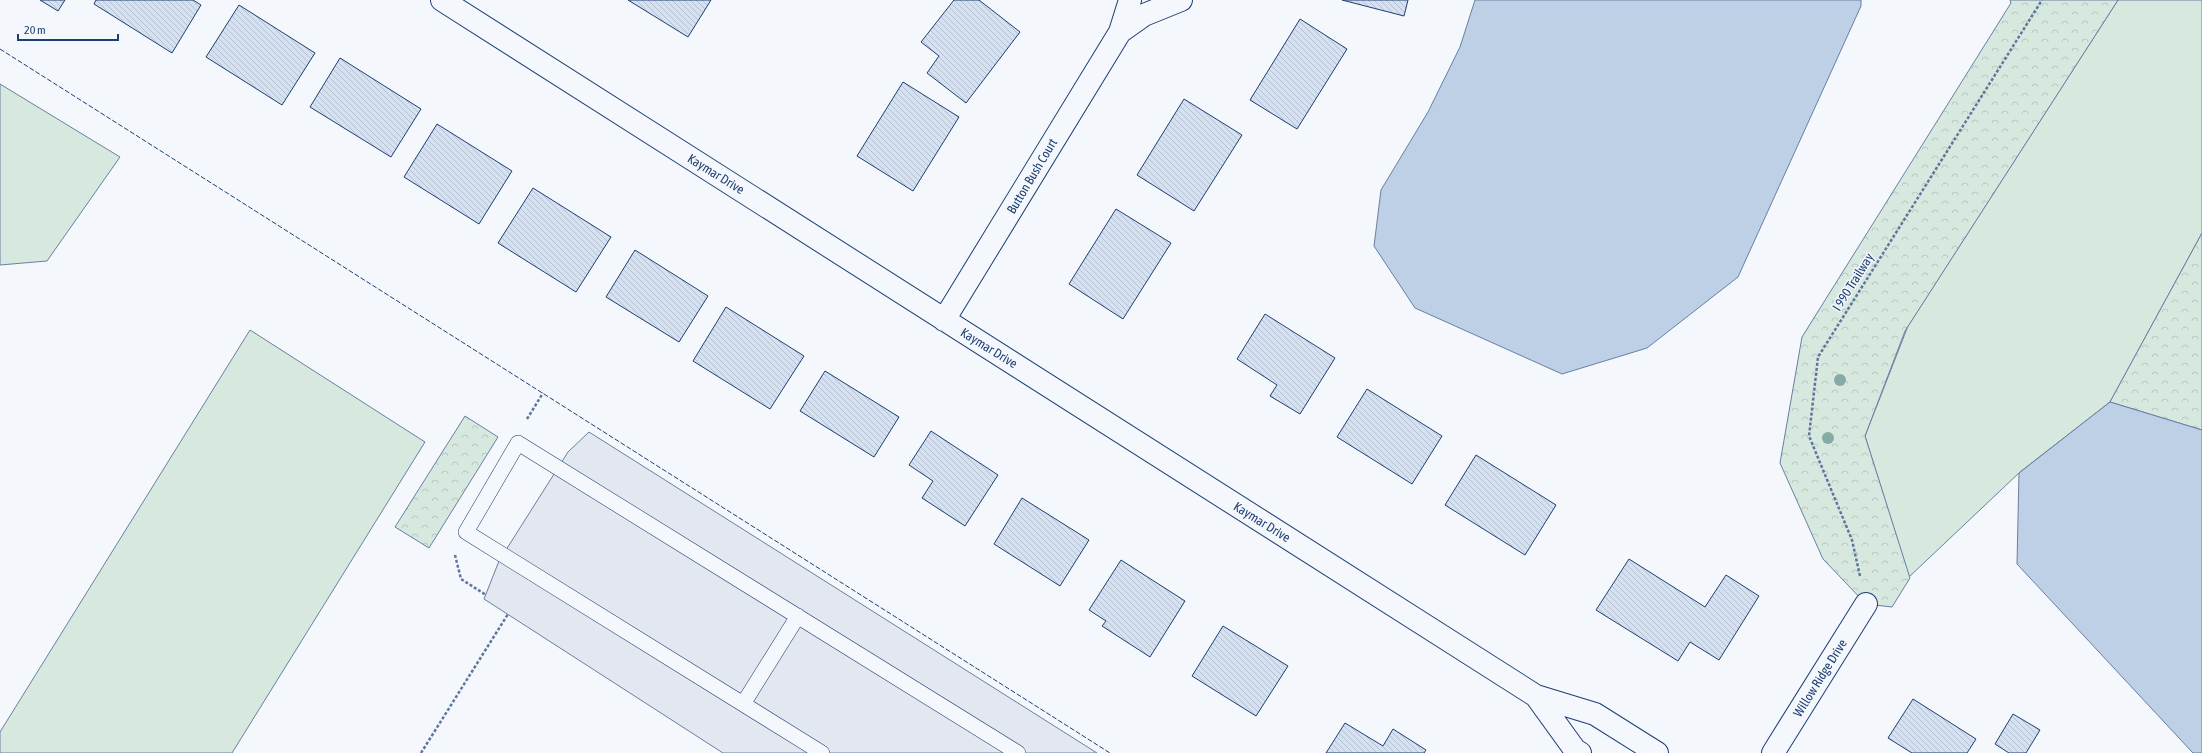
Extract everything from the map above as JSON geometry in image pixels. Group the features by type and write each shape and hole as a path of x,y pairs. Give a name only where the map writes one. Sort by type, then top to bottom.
{"street":[{"name":"Kaymar Drive","path":"442,0 1536,696 1595,714 1657,753"},
{"name":"Button Bush Court","path":"944,320 1120,32 1130,0"},
{"name":"Button Bush Court","path":"1120,32 1144,16 1181,0"},
{"name":"Willow Ridge Drive","path":"1774,753 1866,604"},
{"name":"Kaymar Drive","path":"1536,696 1575,750 1580,753"}],"lane":[{"path":"822,753 466,532 518,443 1018,753"},
{"path":"743,704 798,616"}],"path":[{"name":"I 990 Trailway","path":"1866,604 1852,540 1809,436 1818,357 2042,0"},
{"path":"421,753 508,614"}],"green space":[{"path":"2010,0 2118,0 1905,331 1865,436 1910,578 1892,607 1866,604 1823,559 1780,463 1802,337 2011,3"},
{"path":"2118,0 2202,0 2202,233 2110,402 2020,472 1909,577 1865,436 1908,326"},
{"path":"0,84 120,157 47,261 0,265"},
{"path":"2202,233 2202,430 2110,402"},
{"path":"250,330 425,442 232,753 0,753 0,732"},
{"path":"465,416 498,437 429,548 395,527"}],"shaded area":[{"path":"589,432 1097,753 723,753 484,599 499,561 568,452"}],"water":[{"path":"1475,0 1861,0 1861,6 1738,277 1647,348 1562,374 1415,308 1374,246 1381,190 1428,112 1460,47"},
{"path":"2110,402 2202,430 2202,753 2193,753 2017,564 2019,473"}],"building":[{"path":"40,0 65,0 58,11"},
{"path":"96,0 193,0 201,5 172,53 94,4"},
{"path":"628,0 711,0 688,37"},
{"path":"954,0 979,0 1020,32 966,103 927,73 939,56 921,42"},
{"path":"1342,0 1408,0 1404,16"},
{"path":"239,5 315,53 282,105 206,57"},
{"path":"1300,19 1347,49 1297,129 1250,100"},
{"path":"340,58 421,109 391,157 310,107"},
{"path":"903,82 959,117 913,191 857,156"},
{"path":"1184,99 1242,135 1194,211 1137,175"},
{"path":"437,124 512,171 479,224 404,177"},
{"path":"533,188 611,237 576,292 498,243"},
{"path":"1116,209 1171,243 1123,319 1069,284"},
{"path":"635,250 708,296 679,342 606,297"},
{"path":"726,307 804,356 770,409 693,361"},
{"path":"1265,314 1335,358 1300,414 1270,396 1277,385 1237,359"},
{"path":"825,371 899,417 874,457 800,411"},
{"path":"1367,389 1442,436 1412,484 1337,437"},
{"path":"931,431 998,475 965,526 922,498 933,481 909,465"},
{"path":"1476,455 1556,505 1525,555 1445,505"},
{"path":"1022,498 1089,540 1060,586 994,544"},
{"path":"1629,559 1705,607 1726,575 1759,596 1719,660 1690,642 1678,661 1596,610"},
{"path":"1121,560 1185,601 1150,657 1102,626 1106,621 1089,610"},
{"path":"1223,626 1288,666 1256,716 1192,676"},
{"path":"1913,699 1976,739 1967,753 1912,753 1888,738"},
{"path":"2013,714 2040,730 2026,753 2009,753 1995,744"},
{"path":"1345,723 1383,746 1393,729 1426,750 1424,753 1326,753"}],"fence":[{"path":"0,49 1110,753"}]}
